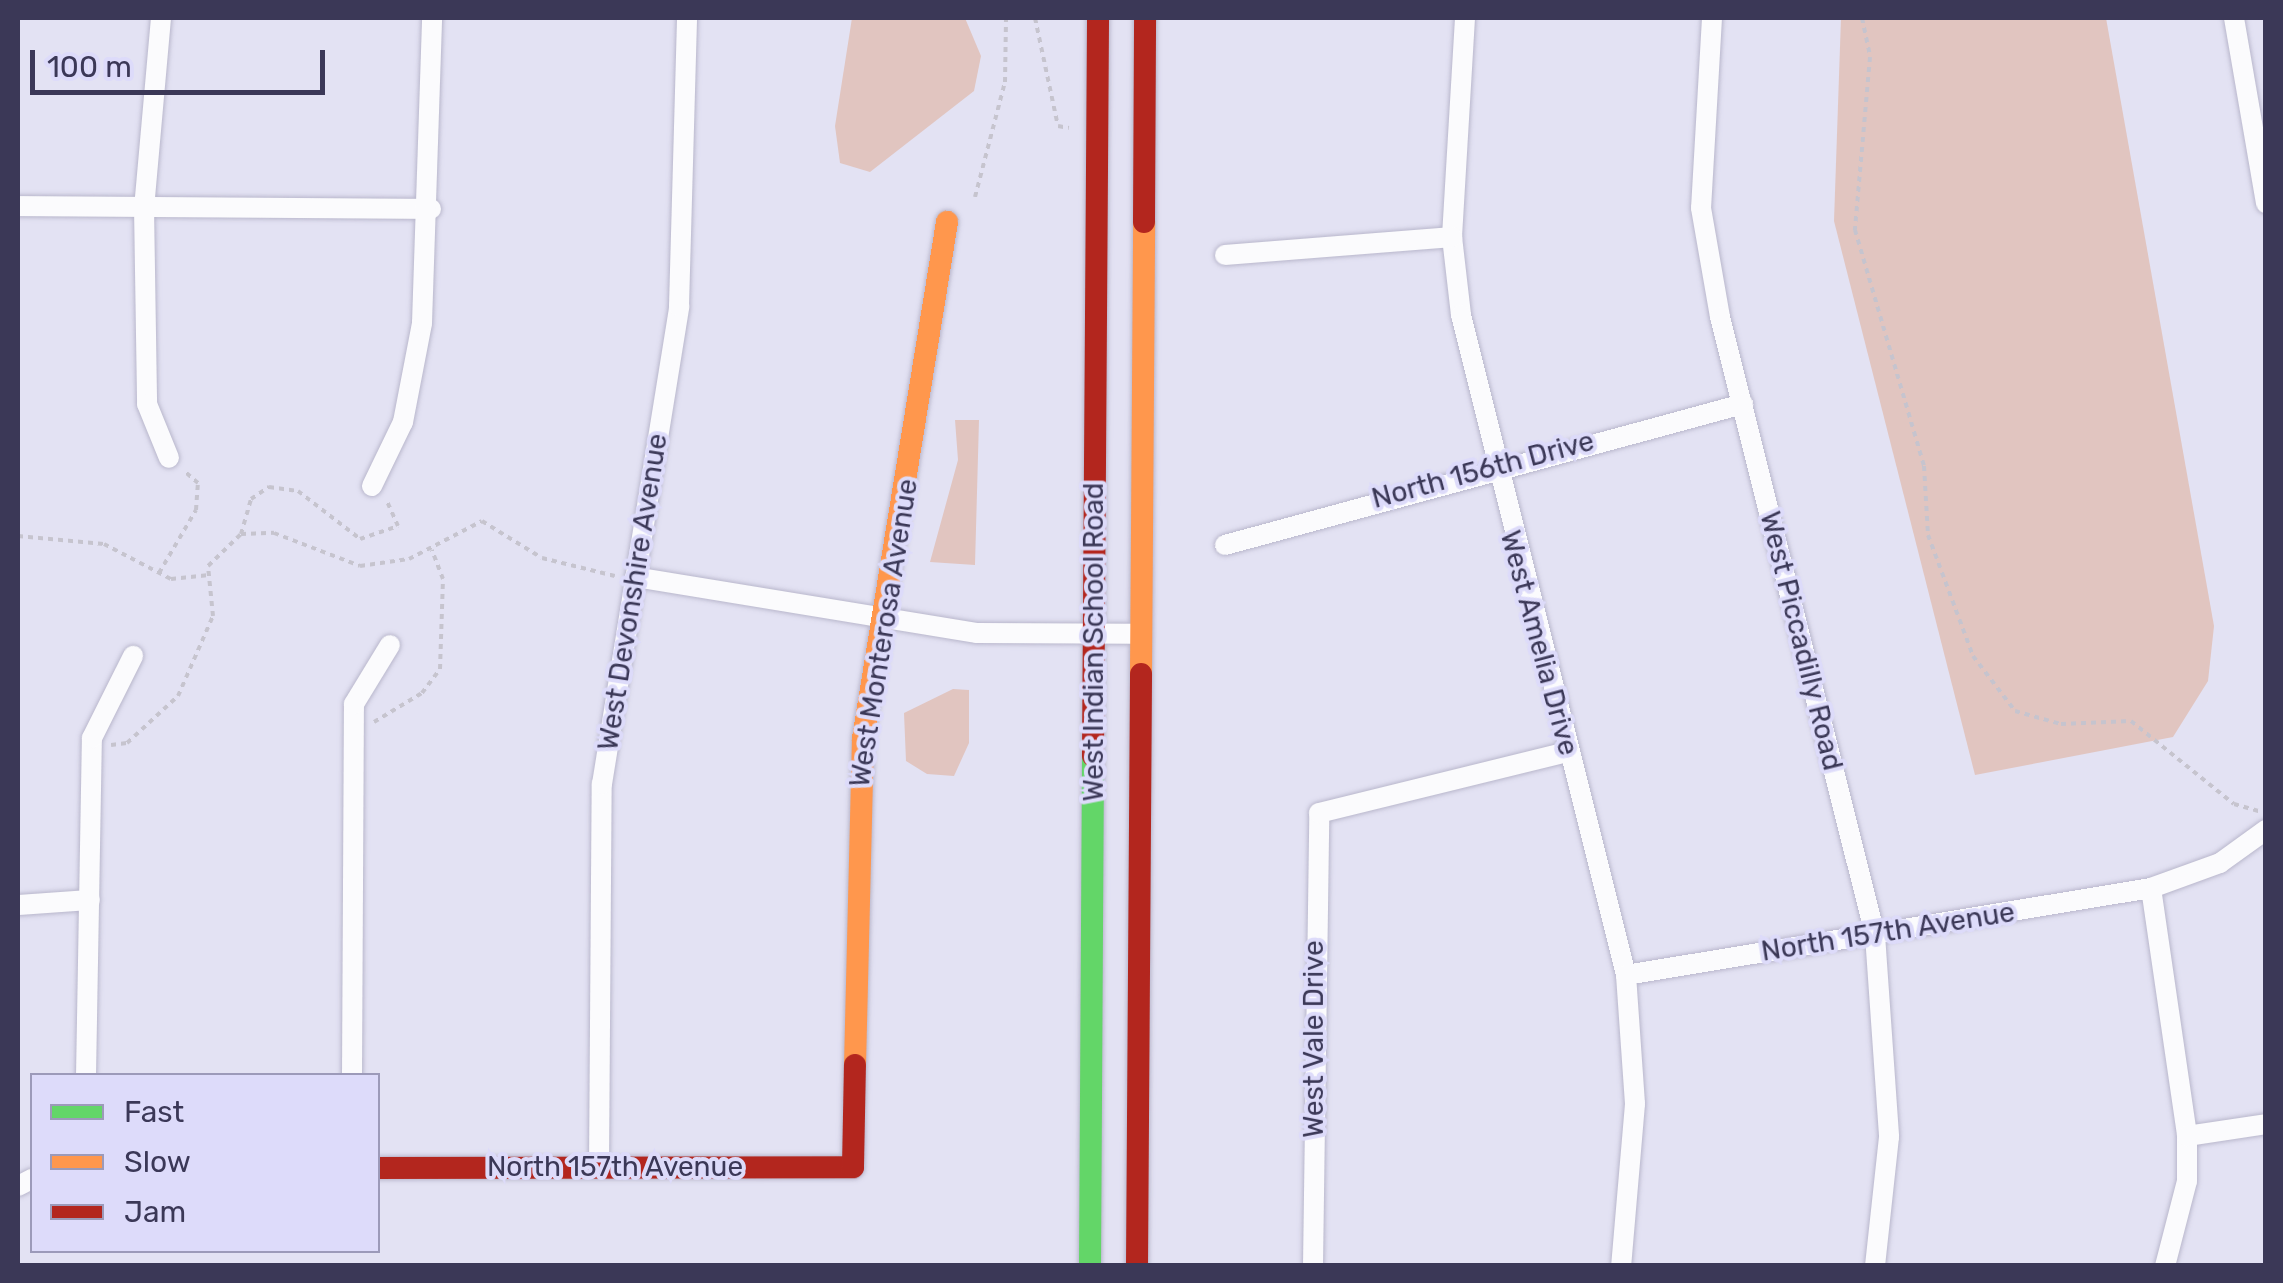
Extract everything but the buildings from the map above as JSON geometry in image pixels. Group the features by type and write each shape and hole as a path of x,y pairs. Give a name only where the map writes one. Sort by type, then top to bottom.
{"main road":[{"name":"West Indian School Road","path":"1090,1266 1098,18"},
{"name":"West Indian School Road","path":"1137,1266 1145,18"},
{"name":"West Monterosa Avenue","path":"854,1167 859,777 947,222"},
{"name":"North 157th Avenue","path":"380,1168 854,1167"}],"street":[{"path":"161,18 144,207 148,404 169,458"},
{"path":"372,486 403,422 431,210 432,18"},
{"name":"West Devonshire Avenue","path":"599,1168 602,784 679,306 687,18"},
{"name":"West Amelia Drive","path":"1464,18 1452,237 1493,466 1626,975 1635,1104 1622,1266"},
{"name":"West Piccadilly Road","path":"1712,18 1701,208 1743,404 1875,935 1890,1138 1874,1266"},
{"path":"2234,18 2266,204"},
{"path":"18,206 431,210"},
{"path":"1224,255 1452,237"},
{"name":"North 156th Drive","path":"1225,545 1493,466 1743,404"},
{"path":"635,578 1008,636 1142,634"},
{"path":"352,1073 354,704 390,645"},
{"path":"86,1073 92,738 133,656"},
{"name":"West Vale Drive","path":"1313,1266 1319,812 1568,752"},
{"name":"North 157th Avenue","path":"1626,975 2151,888 2220,863 2266,830"},
{"path":"2151,888 2187,1136 2186,1181 2165,1266"},
{"path":"18,905 90,900"},
{"path":"2187,1136 2266,1124"}],"path":[{"path":"975,197 1005,82 1006,18"},
{"path":"1035,18 1058,126 1069,128"},
{"path":"1862,18 1870,57 1855,230 1924,466 1928,535 1973,656 2015,711 2060,724 2131,722 2234,804 2266,816"},
{"path":"158,573 200,490 169,458"},
{"path":"92,738 121,746 178,696 212,616 207,575 241,534 251,499 283,487 342,533 388,535 400,516 372,486"},
{"path":"241,534 274,533 360,566 432,550 482,521 542,558 635,578"},
{"path":"18,536 104,544 158,573 207,575"},
{"path":"354,723 389,716 440,669 443,579 432,550"}],"shaded area":[{"path":"852,18 965,18 981,56 974,91 870,172 840,163 835,126"},
{"path":"1841,18 2106,18 2214,626 2208,681 2173,737 1975,775 1834,221"},
{"path":"955,420 979,420 975,565 930,562 958,460"},
{"path":"953,689 969,690 969,743 954,776 927,774 906,761 904,713"}],"traffic: fast":[{"path":"1090,1266 1093,756"}],"traffic: slow":[{"path":"855,1065 863,738 947,222"},
{"path":"1141,674 1144,222"}],"traffic: jam":[{"path":"1093,756 1098,18"},
{"path":"1144,222 1145,18"},
{"path":"1137,1266 1141,674"},
{"path":"380,1168 853,1167 855,1065"}]}
